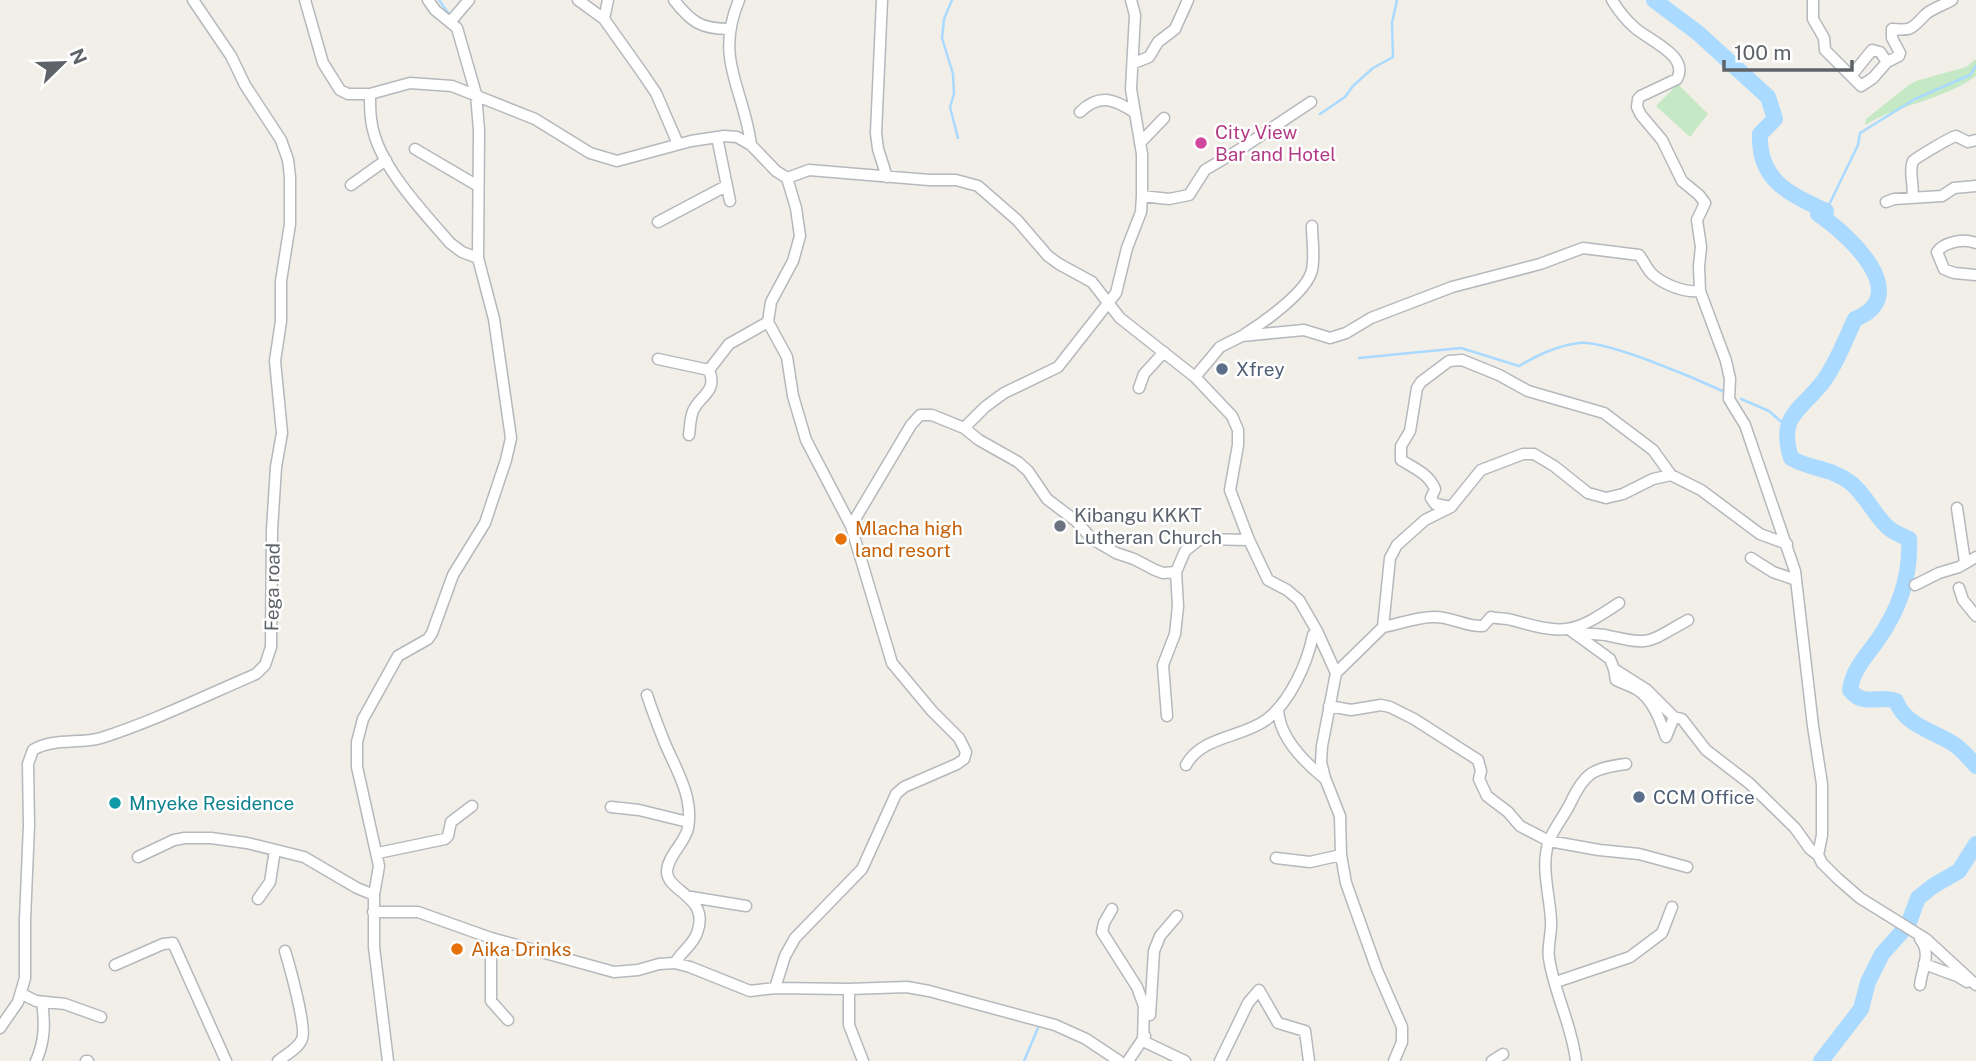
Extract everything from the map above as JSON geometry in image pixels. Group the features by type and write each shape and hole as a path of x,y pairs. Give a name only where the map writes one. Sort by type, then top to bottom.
{"street":[{"name":"Fega road","path":"0,1028 22,994 25,978 29,857 27,764 33,750 46,745 99,739 256,674 265,664 271,647 274,557 272,530 276,467 282,433 275,360 281,321 280,292 290,225 288,160 281,140 245,85 231,56 193,0"},
{"path":"305,0 319,53 331,79 340,90 348,94 370,94 410,83 452,86 535,119 590,153 610,160 625,159 678,144 716,137 737,137 751,145 776,171 787,178 796,208 800,236 793,261 771,302 768,322 787,357 793,396 806,440 850,526 892,663 932,711 959,738 966,752 964,759 957,764 904,787 896,794 862,869 795,938 785,956 775,988"},
{"path":"388,1061 374,947 373,912 379,874 378,853 357,767 357,742 363,719 398,656 428,639 432,633 453,575 482,530 510,447 510,421 494,319 478,258 479,119 476,94 461,37 451,21 435,10 428,0"},
{"path":"451,21 469,0"},
{"path":"578,0 604,19 656,93 678,144"},
{"path":"604,19 608,0"},
{"path":"674,0 688,17 700,25 713,30 729,29"},
{"path":"739,0 729,29 730,65 746,116 751,145"},
{"path":"882,0 876,134 887,177"},
{"path":"964,428 1004,393 1058,367 1115,293 1119,283 1141,212 1142,196 1142,154 1131,89 1135,15 1131,0"},
{"path":"1134,63 1149,57 1158,42 1175,29 1188,0"},
{"path":"1612,0 1636,29 1655,40 1678,64 1680,74 1677,79 1641,96 1637,107 1662,140 1682,181 1699,195 1704,203 1697,220 1701,247 1699,291 1726,361 1730,379 1728,399 1745,425 1787,544 1796,580 1822,784 1822,835 1818,855"},
{"path":"1812,0 1813,19 1824,38 1825,50 1850,76 1864,86 1887,62 1900,55 1892,38 1892,29 1903,31 1916,26 1928,13 1952,0"},
{"path":"1850,76 1872,50 1880,52 1887,62"},
{"path":"370,94 371,125 386,160 450,243 462,252 478,258"},
{"path":"1080,111 1095,100 1108,100 1134,112"},
{"path":"1142,196 1168,199 1189,195 1205,170 1311,102"},
{"path":"1140,143 1164,118"},
{"path":"1912,198 1913,161 1944,144 1950,137 1960,136 1968,142 1976,140"},
{"path":"716,137 730,201"},
{"path":"415,149 478,186"},
{"path":"351,185 386,160"},
{"path":"787,178 809,170 956,180 978,186 1017,220 1054,261 1091,282 1107,304 1138,333 1195,377 1232,416 1238,430 1238,445 1230,490 1249,540 1268,580 1299,600 1336,673"},
{"path":"658,222 726,186"},
{"path":"1886,202 1894,199 1942,196 1954,188 1976,186"},
{"path":"1195,377 1220,347 1242,336 1284,306 1310,276 1312,226"},
{"path":"1976,243 1964,239 1941,247 1937,252 1944,270 1976,275"},
{"path":"1242,336 1304,330 1330,338 1346,333 1371,318 1452,287 1540,264 1588,247 1639,255 1656,277 1681,289 1699,291"},
{"path":"709,370 729,344 768,322"},
{"path":"1139,387 1144,374 1164,352"},
{"path":"658,359 709,370"},
{"path":"1451,507 1435,504 1431,498 1435,489 1433,483 1426,475 1401,460 1399,454 1410,431 1417,388 1449,361 1462,360 1499,375 1528,391 1604,413 1653,450 1671,475 1701,490 1760,534 1787,544"},
{"path":"689,435 694,409 710,388 712,380 709,370"},
{"path":"850,526 901,439 917,418 924,414 933,415 964,428 979,440 1018,461 1047,499 1076,521 1092,539 1155,570 1176,572"},
{"path":"1383,627 1389,567 1394,550 1425,520 1451,507 1482,470 1523,454 1537,456 1588,493 1606,498 1623,494 1653,479 1671,475"},
{"path":"1957,508 1965,562"},
{"path":"1167,716 1163,665 1177,620 1176,572 1185,551 1200,539 1249,540"},
{"path":"1915,585 1976,557"},
{"path":"1751,558 1773,572 1796,580"},
{"path":"1959,588 1963,600 1976,616"},
{"path":"1570,630 1594,620 1619,603"},
{"path":"1394,1061 1402,1042 1402,1027 1346,883 1341,855 1340,816 1321,762 1336,673 1383,627 1432,617 1453,619 1466,626 1483,626 1491,617 1501,620 1509,618 1541,629 1570,630 1584,635 1597,633 1635,642 1660,638 1688,620"},
{"path":"1570,630 1610,659 1616,680 1635,688 1649,702 1662,722 1665,737 1674,717"},
{"path":"1186,765 1191,758 1222,737 1264,721 1278,709 1310,652 1313,635"},
{"path":"1614,669 1633,679 1655,696 1674,717 1682,719 1717,760 1749,783 1795,828 1837,878 1860,898 1911,928 1940,949 1976,987"},
{"path":"647,695 686,792 686,834 667,868 667,876 678,889 691,897 746,906"},
{"path":"1329,706 1351,710 1381,705 1390,707 1445,737 1478,760 1481,771 1479,779 1487,796 1528,831 1549,841 1639,854 1687,867"},
{"path":"1278,709 1280,724 1287,737 1303,758 1325,778"},
{"path":"1576,1061 1574,1040 1549,958 1552,931 1546,877 1549,841 1577,787 1586,777 1597,769 1626,764"},
{"path":"378,853 445,839 451,822 472,807"},
{"path":"611,807 631,808 688,822"},
{"path":"138,857 174,840 196,837 247,843 304,857 374,895"},
{"path":"258,899 270,882 275,850"},
{"path":"1276,858 1310,862 1341,855"},
{"path":"675,963 698,930 699,915 691,897"},
{"path":"1556,982 1630,957 1662,933 1672,907"},
{"path":"1112,909 1102,932 1137,987 1144,1006 1143,1041"},
{"path":"373,912 418,912 491,938 614,972 675,963 750,991 775,988 907,987 929,990 1055,1025 1086,1039 1119,1061"},
{"path":"1128,1061 1143,1041 1150,1020 1154,951 1160,936 1177,916"},
{"path":"1911,928 1925,944 1927,955 1920,985"},
{"path":"491,938 491,1001 508,1020"},
{"path":"116,965 163,944 173,943 226,1061"},
{"path":"278,1061 300,1042 303,1035 285,951"},
{"path":"1924,964 1957,976 1976,987"},
{"path":"849,989 849,1025 863,1061"},
{"path":"1220,1061 1248,1003 1259,990 1278,1023 1305,1031 1309,1061"},
{"path":"22,994 41,1002 65,1004 102,1017"},
{"path":"37,1061 44,1032 41,1002"},
{"path":"1143,1041 1185,1061"},
{"path":"1492,1061 1503,1054"}],"green space":[{"path":"1976,59 1976,76 1963,84 1865,125 1866,119 1909,85 1966,67"},
{"path":"1678,84 1708,114 1690,137 1656,106"}],"waterway":[{"path":"439,0 449,14"},
{"path":"952,0 944,19 942,38 953,74 954,94 950,107 958,138"},
{"path":"1320,114 1345,97 1373,68 1393,57 1392,23 1397,0"},
{"path":"1654,0 1698,33 1768,97 1775,119 1760,134 1764,163 1770,174 1788,191 1826,211 1818,214 1858,249 1877,280 1879,295 1872,308 1855,319 1827,376 1789,423 1788,444 1791,458 1836,474 1851,483 1885,525 1909,539 1906,578 1898,603 1886,627 1857,669 1850,690 1866,700 1896,701 1912,721 1955,745 1976,766"},
{"path":"1826,211 1858,145 1860,133 1915,99 1970,75 1976,66"},
{"path":"1359,358 1461,348 1519,366 1563,346 1592,344 1653,362 1727,393"},
{"path":"1741,399 1769,411 1787,427"},
{"path":"1821,1061 1861,1009 1868,982 1882,954 1908,925 1918,898 1959,871 1976,844"},
{"path":"1024,1061 1038,1028"}],"place":[{"name":"City View Bar and Hotel","path":"1201,143"},
{"name":"Xfrey","path":"1222,369"},
{"name":"Kibangu KKKT Lutheran Church","path":"1060,526"},
{"name":"Mlacha high land resort","path":"841,539"},
{"name":"CCM Office","path":"1639,797"},
{"name":"Mnyeke Residence","path":"115,803"},
{"name":"Aika Drinks","path":"457,949"}]}
